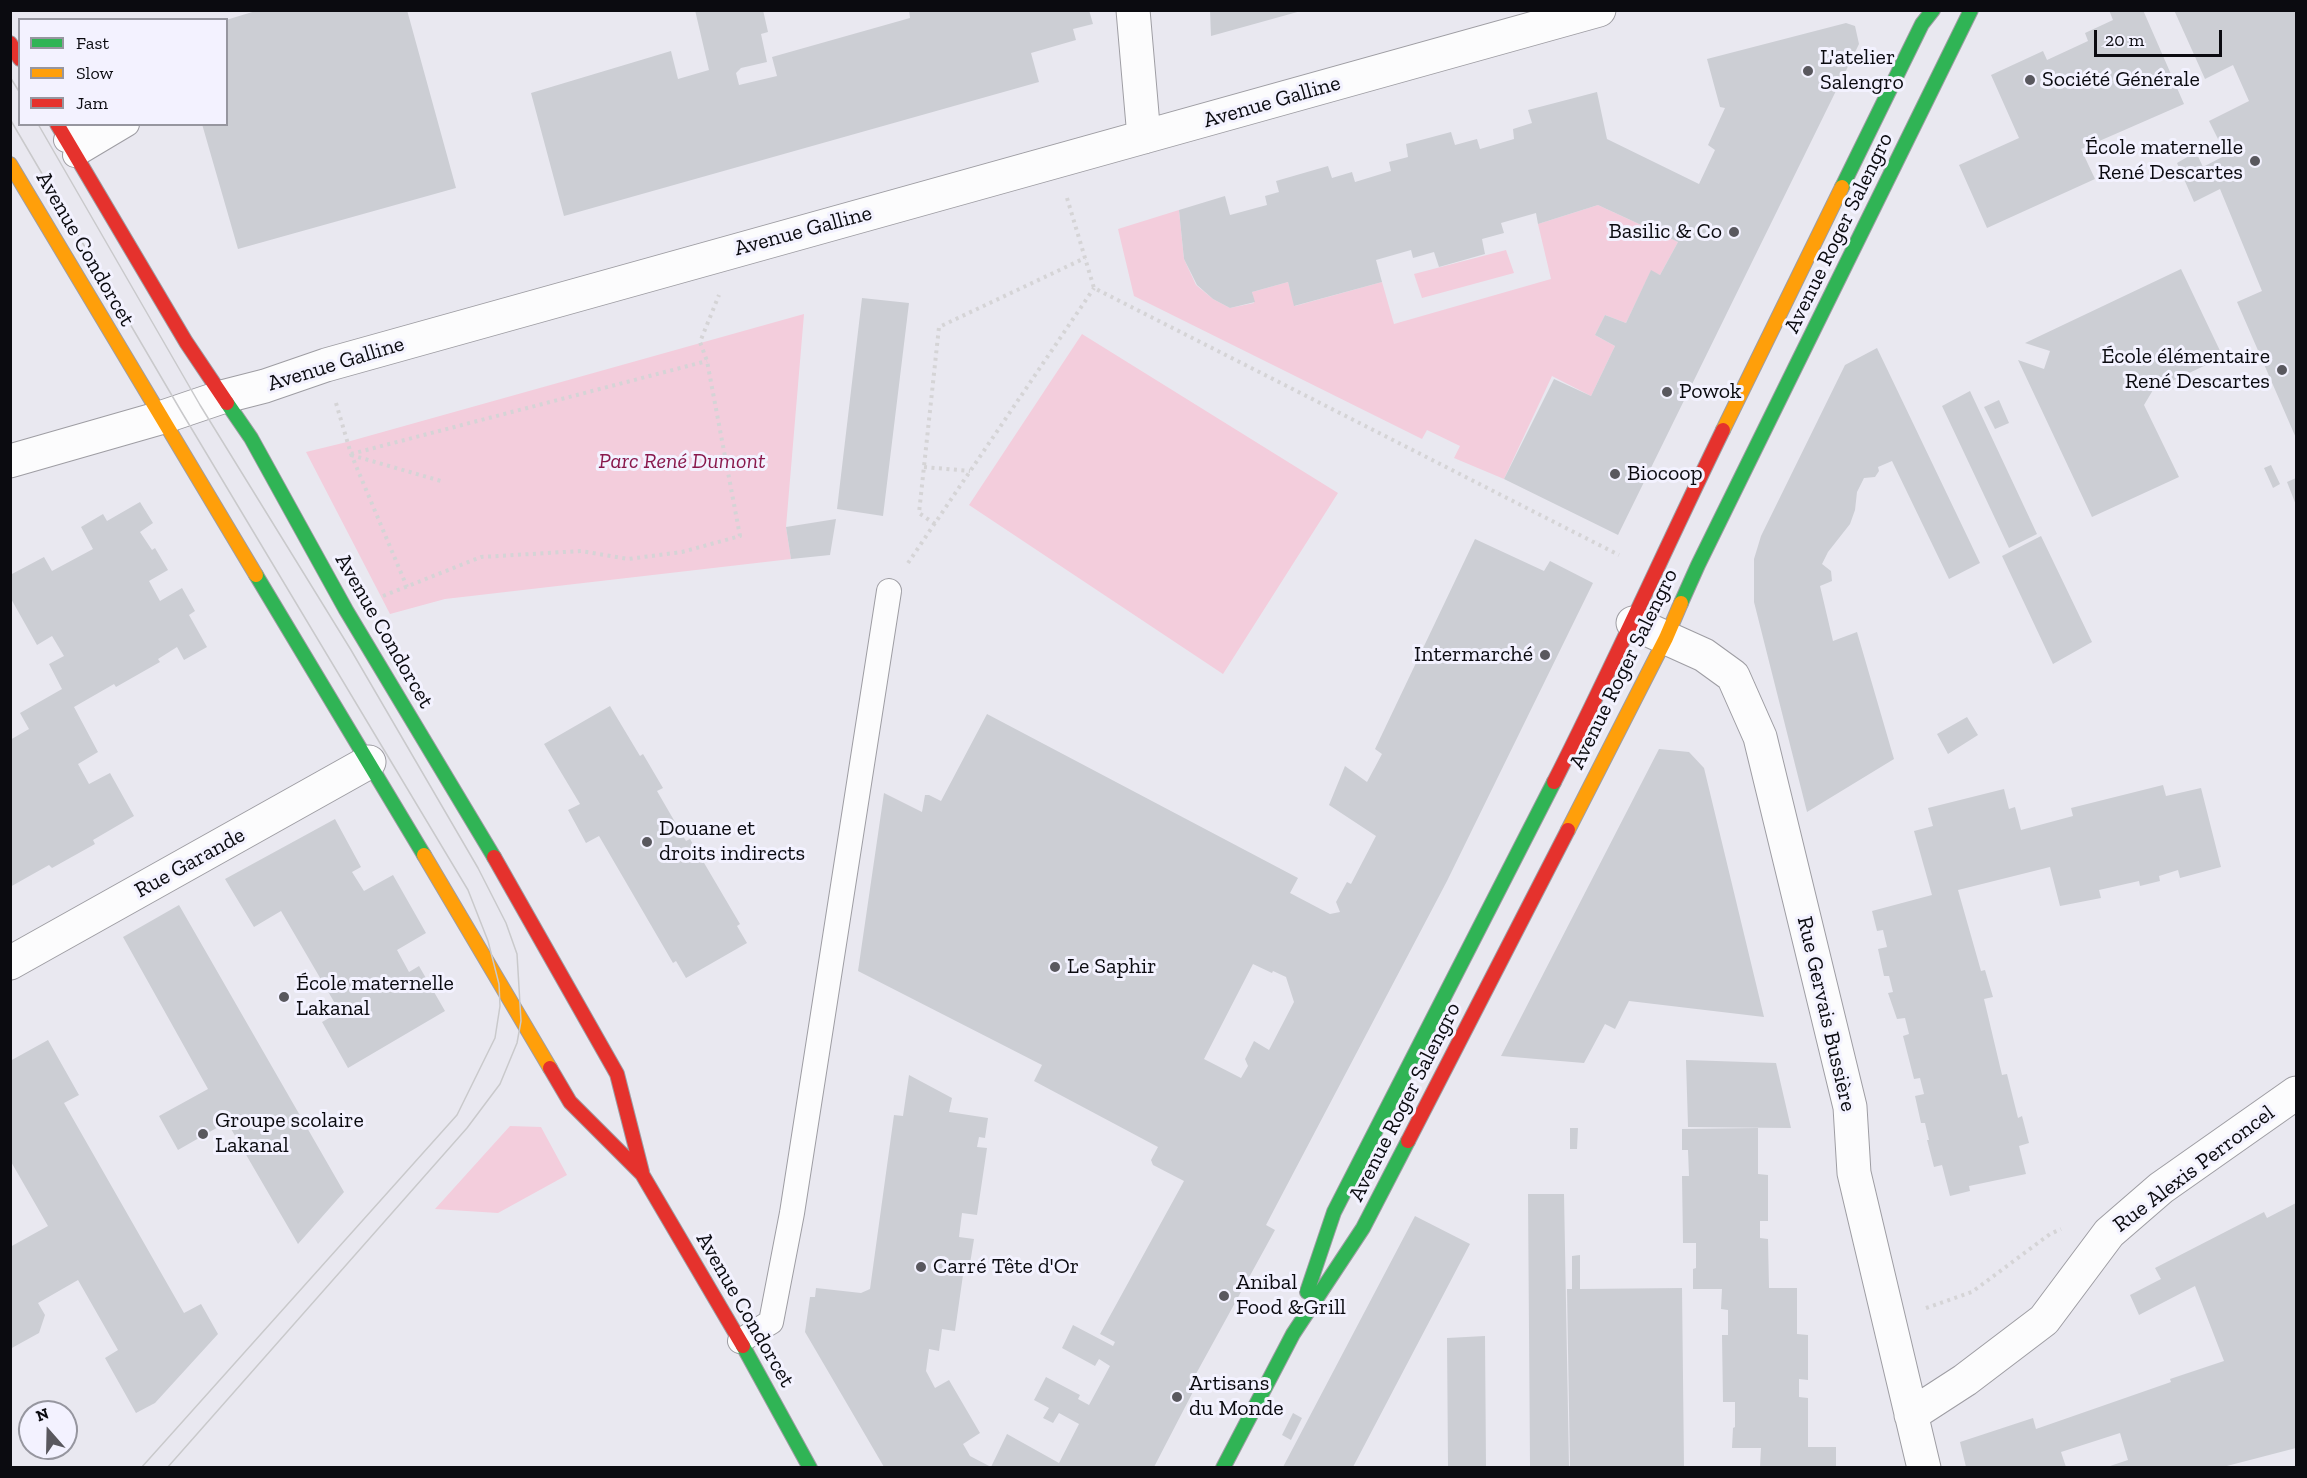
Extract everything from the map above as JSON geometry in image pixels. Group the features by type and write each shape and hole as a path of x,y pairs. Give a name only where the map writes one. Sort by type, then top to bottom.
{"main road":[{"name":"Avenue Roger Salengro","path":"1223,1467 1293,1334 1363,1228 1666,638 1698,565 1971,10"},
{"name":"Avenue Roger Salengro","path":"1293,1334 1334,1212 1590,713 1654,573 1926,15"},
{"path":"10,44 18,57"},
{"name":"Avenue Condorcet","path":"66,140 186,342 251,438 346,610 495,858 616,1074 642,1174"},
{"name":"Avenue Condorcet","path":"10,164 570,1102 642,1174 740,1341 810,1467"}],"street":[{"path":"1133,10 1144,137"},
{"name":"Avenue Galline","path":"10,461 160,418 326,365 1599,10"},
{"name":"Rue Gervais Bussière","path":"1633,623 1704,655 1733,676 1760,737 1850,1107 1854,1173 1924,1467"},
{"name":"Rue Garande","path":"10,963 369,762"},
{"name":"Rue Alexis Perroncel","path":"1911,1415 1965,1380 2044,1320 2109,1233 2152,1196 2296,1093"}],"lane":[{"path":"66,140 89,126"},
{"path":"66,140 119,126"},
{"path":"740,1341 771,1322 794,1202 889,591"}],"path":[{"path":"1056,161 1094,288 1654,573"},
{"path":"346,610 481,557 581,552 628,559 682,552 740,536 707,361 700,342 738,249"},
{"path":"934,524 919,513 939,327 1085,258"},
{"path":"889,591 1094,288"},
{"path":"351,454 707,361"},
{"path":"326,365 351,454 407,587"},
{"path":"351,454 441,481"},
{"path":"924,467 970,471"},
{"path":"1889,1316 1918,1310 1972,1292 2050,1234 2069,1225"}],"green space":[{"path":"1598,205 1678,242 1660,275 1651,271 1626,323 1605,315 1595,335 1615,346 1591,396 1552,376 1504,479 1454,458 1460,446 1427,430 1422,439 1134,296 1118,229 1179,210 1184,259 1196,285 1213,299 1230,308 1254,303 1252,292 1288,282 1295,306 1382,282 1394,324 1551,279 1538,224"},
{"path":"1506,250 1514,273 1422,298 1414,274"},
{"name":"Parc René Dumont","path":"804,314 786,527 791,559 445,599 390,614 306,452 347,442"},
{"path":"1082,334 1338,493 1223,674 969,505"},
{"path":"510,1126 541,1127 567,1175 498,1213 435,1209"}],"building":[{"path":"259,10 407,10 456,188 238,249 203,126 228,126 228,19"},
{"path":"695,10 763,10 768,32 761,34 767,62 741,68 736,73 739,85 777,76 772,57 910,18 909,10 1089,10 1093,24 1073,29 1076,40 1031,53 1039,82 564,216 531,93 671,51 678,79 709,70"},
{"path":"1210,10 1301,10 1301,11 1211,36"},
{"path":"2109,10 2143,10 2184,104 2081,149 2095,179 1987,228 1959,165 2019,138 1991,75 2043,51 2047,60 2088,41 2085,33 2113,20"},
{"name":"École maternelle René Descartes","path":"2174,10 2296,10 2296,438 2237,302 2262,291 2220,189 2194,202 2177,163 2196,152 2203,167 2226,155 2209,121 2249,101 2233,65 2205,79"},
{"path":"1846,23 1855,26 1859,44 1618,535 1504,479 1554,379 1591,396 1615,346 1595,335 1605,315 1626,323 1651,270 1660,275 1678,242 1598,205 1538,224 1536,213 1501,223 1504,233 1482,239 1485,254 1439,267 1434,252 1413,258 1411,250 1376,260 1382,282 1294,306 1288,282 1252,292 1255,302 1230,308 1213,299 1197,285 1184,259 1179,210 1225,196 1230,215 1267,205 1265,196 1279,192 1276,181 1328,166 1332,178 1352,172 1355,182 1391,171 1389,162 1408,157 1406,144 1451,132 1455,145 1477,139 1480,149 1514,139 1513,129 1532,123 1528,110 1597,92 1607,139 1699,184 1715,150 1708,145 1725,108 1720,107 1707,59"},
{"path":"2181,269 2223,357 2153,390 2144,405 2179,477 2092,517 2018,360 2044,369 2050,351 2025,343"},
{"path":"862,298 909,303 883,516 837,509"},
{"path":"1877,348 1980,563 1949,579 1892,461 1878,467 1879,471 1875,477 1864,478 1857,492 1855,510 1850,524 1828,552 1822,564 1831,571 1832,581 1820,586 1833,641 1857,632 1894,759 1807,812 1754,602 1754,559 1761,536 1845,365"},
{"path":"1970,391 2037,534 2009,548 1942,406"},
{"path":"1999,400 2009,423 1995,429 1984,407"},
{"path":"2271,465 2280,484 2273,488 2264,468"},
{"path":"2296,478 2296,505 2287,482"},
{"path":"140,502 153,523 140,532 152,550 155,548 168,570 149,581 160,601 182,588 195,611 189,615 207,647 184,660 177,647 158,659 160,662 116,687 114,684 74,707 98,752 78,764 89,784 110,773 134,816 93,840 95,844 52,868 49,865 10,887 10,740 29,729 20,713 62,689 49,664 64,656 52,636 37,645 10,597 10,575 44,557 52,571 93,549 81,527 103,514 107,521"},
{"path":"836,519 830,555 791,559 786,527"},
{"path":"2041,536 2092,642 2053,664 2002,556"},
{"name":"Le Saphir","path":"1475,539 1544,571 1550,561 1593,583 1447,881 1266,1225 1275,1230 1191,1383 1196,1386 1154,1467 991,1467 1007,1434 1059,1463 1079,1424 1059,1413 1053,1423 1043,1418 1049,1408 1034,1400 1046,1377 1080,1395 1078,1399 1089,1405 1110,1366 1099,1359 1095,1366 1062,1348 1073,1325 1113,1346 1115,1342 1100,1334 1184,1181 1153,1165 1151,1160 1158,1147 1034,1081 1042,1065 858,971 884,793 922,812 925,795 941,801 987,714 1298,878 1290,893 1330,914 1340,912 1336,902 1347,882 1351,884 1376,836 1329,805 1345,766 1367,782 1382,754 1375,749","holes":["1253,964 1272,973 1273,971 1286,977 1294,1002 1269,1050 1254,1041 1245,1059 1248,1066 1241,1078 1204,1059"]},
{"name":"Douane et droits indirects","path":"610,706 640,756 643,754 663,788 657,791 686,841 690,839 740,924 737,926 747,943 686,978 676,961 673,963 599,836 586,843 568,810 580,804 544,744"},
{"path":"1967,717 1978,735 1948,754 1937,734"},
{"path":"1659,749 1689,752 1704,768 1764,1017 1629,1001 1615,1029 1605,1024 1584,1063 1501,1056"},
{"path":"2163,785 2166,796 2201,788 2221,867 2180,878 2178,870 2159,876 2160,881 2140,886 2139,881 2099,890 2101,898 2060,906 2050,867 1958,890 1981,971 1985,970 1993,997 1984,999 2002,1075 2007,1074 2018,1118 2022,1116 2029,1143 2019,1146 2026,1174 1969,1186 1970,1191 1950,1196 1942,1165 1934,1167 1925,1123 1921,1123 1915,1096 1924,1094 1920,1078 1914,1079 1903,1036 1909,1034 1905,1018 1897,1019 1888,993 1893,992 1889,976 1884,976 1878,949 1887,947 1883,930 1877,931 1872,911 1932,895 1914,831 1933,826 1928,808 2004,789 2009,809 2015,807 2021,830 2073,816 2071,808"},
{"path":"335,819 361,867 352,872 364,891 393,875 426,933 397,950 409,972 419,966 445,1011 348,1068 322,1022 340,1012 281,911 254,927 225,879"},
{"path":"179,905 344,1192 298,1244 227,1122 178,1150 159,1116 208,1089 123,937"},
{"path":"48,1040 79,1095 64,1103 184,1313 201,1304 218,1334 155,1403 136,1413 105,1358 118,1350 78,1280 38,1303 45,1315 39,1333 10,1349 10,1247 48,1226 10,1160 10,1061"},
{"path":"1686,1060 1776,1063 1791,1128 1688,1127"},
{"name":"Carré Tête d'Or","path":"909,1075 952,1098 949,1112 988,1118 985,1138 979,1137 977,1147 987,1148 977,1215 962,1213 959,1237 974,1239 968,1276 963,1275 955,1331 942,1329 939,1351 929,1349 926,1371 935,1388 949,1380 980,1433 963,1444 970,1456 991,1467 884,1467 805,1332 810,1297 815,1297 816,1288 861,1293 870,1289 894,1115 903,1116"},
{"path":"1570,1128 1578,1128 1577,1149 1570,1149"},
{"path":"1758,1128 1758,1174 1768,1175 1768,1221 1760,1221 1760,1238 1768,1239 1769,1288 1797,1288 1797,1334 1808,1335 1808,1380 1799,1379 1799,1397 1808,1398 1808,1447 1836,1447 1836,1467 1760,1467 1761,1448 1732,1448 1735,1402 1723,1402 1722,1335 1728,1335 1728,1310 1721,1309 1722,1289 1693,1289 1696,1243 1683,1243 1682,1176 1689,1176 1688,1150 1682,1150 1682,1129"},
{"path":"1528,1194 1564,1194 1569,1467 1530,1467"},
{"path":"2296,1203 2296,1448 2223,1467 2107,1467 2128,1460 2120,1433 2061,1452 2066,1467 1966,1467 1960,1442 2033,1418 2036,1429 2224,1361 2195,1286 2139,1315 2130,1295 2161,1279 2155,1268 2264,1212 2267,1218"},
{"path":"1415,1216 1470,1244 1353,1467 1283,1467"},
{"path":"1580,1255 1580,1289 1682,1288 1684,1467 1570,1467 1567,1289 1572,1289 1572,1256"},
{"path":"1485,1336 1486,1467 1448,1467 1447,1338"},
{"path":"1293,1413 1302,1418 1291,1440 1282,1435"}],"tram line":[{"path":"10,77 18,90"},
{"path":"10,119 181,411 468,890 488,941 499,984 500,1006 495,1038 457,1115 141,1468"},
{"path":"39,126 200,405 351,650 478,868 506,923 517,954 521,1021 517,1043 500,1084 467,1128 167,1468"}],"traffic: fast":[{"path":"1842,187 1922,24 1933,10"},
{"path":"1681,603 1971,10"},
{"path":"227,403 251,438 346,610 494,857"},
{"path":"256,575 424,855"},
{"path":"1307,1292 1334,1212 1554,782"},
{"path":"1223,1468 1293,1334 1363,1228 1408,1141"},
{"path":"743,1346 810,1468"}],"traffic: slow":[{"path":"10,164 256,575"},
{"path":"1723,430 1842,187"},
{"path":"1568,830 1666,638 1681,603"},
{"path":"424,855 550,1068"}],"traffic: jam":[{"path":"10,43 18,56"},
{"path":"58,126 186,342 227,403"},
{"path":"1554,782 1723,430"},
{"path":"1408,1141 1568,830"},
{"path":"494,857 617,1074 642,1172"},
{"path":"550,1068 570,1102 642,1174 743,1346"}],"place":[{"name":"L'atelier Salengro","path":"1808,71"},
{"name":"Société Générale","path":"2030,80"},
{"name":"École maternelle René Descartes","path":"2255,161"},
{"name":"Basilic & Co","path":"1734,232"},
{"name":"École élémentaire René Descartes","path":"2282,370"},
{"name":"Powok","path":"1667,392"},
{"name":"Biocoop","path":"1615,474"},
{"name":"Intermarché","path":"1545,655"},
{"name":"Douane et droits indirects","path":"647,842"},
{"name":"Le Saphir","path":"1055,967"},
{"name":"École maternelle Lakanal","path":"284,997"},
{"name":"Groupe scolaire Lakanal","path":"203,1134"},
{"name":"Carré Tête d'Or","path":"921,1267"},
{"name":"Anibal Food &Grill","path":"1224,1296"},
{"name":"Artisans du Monde","path":"1177,1397"}]}
